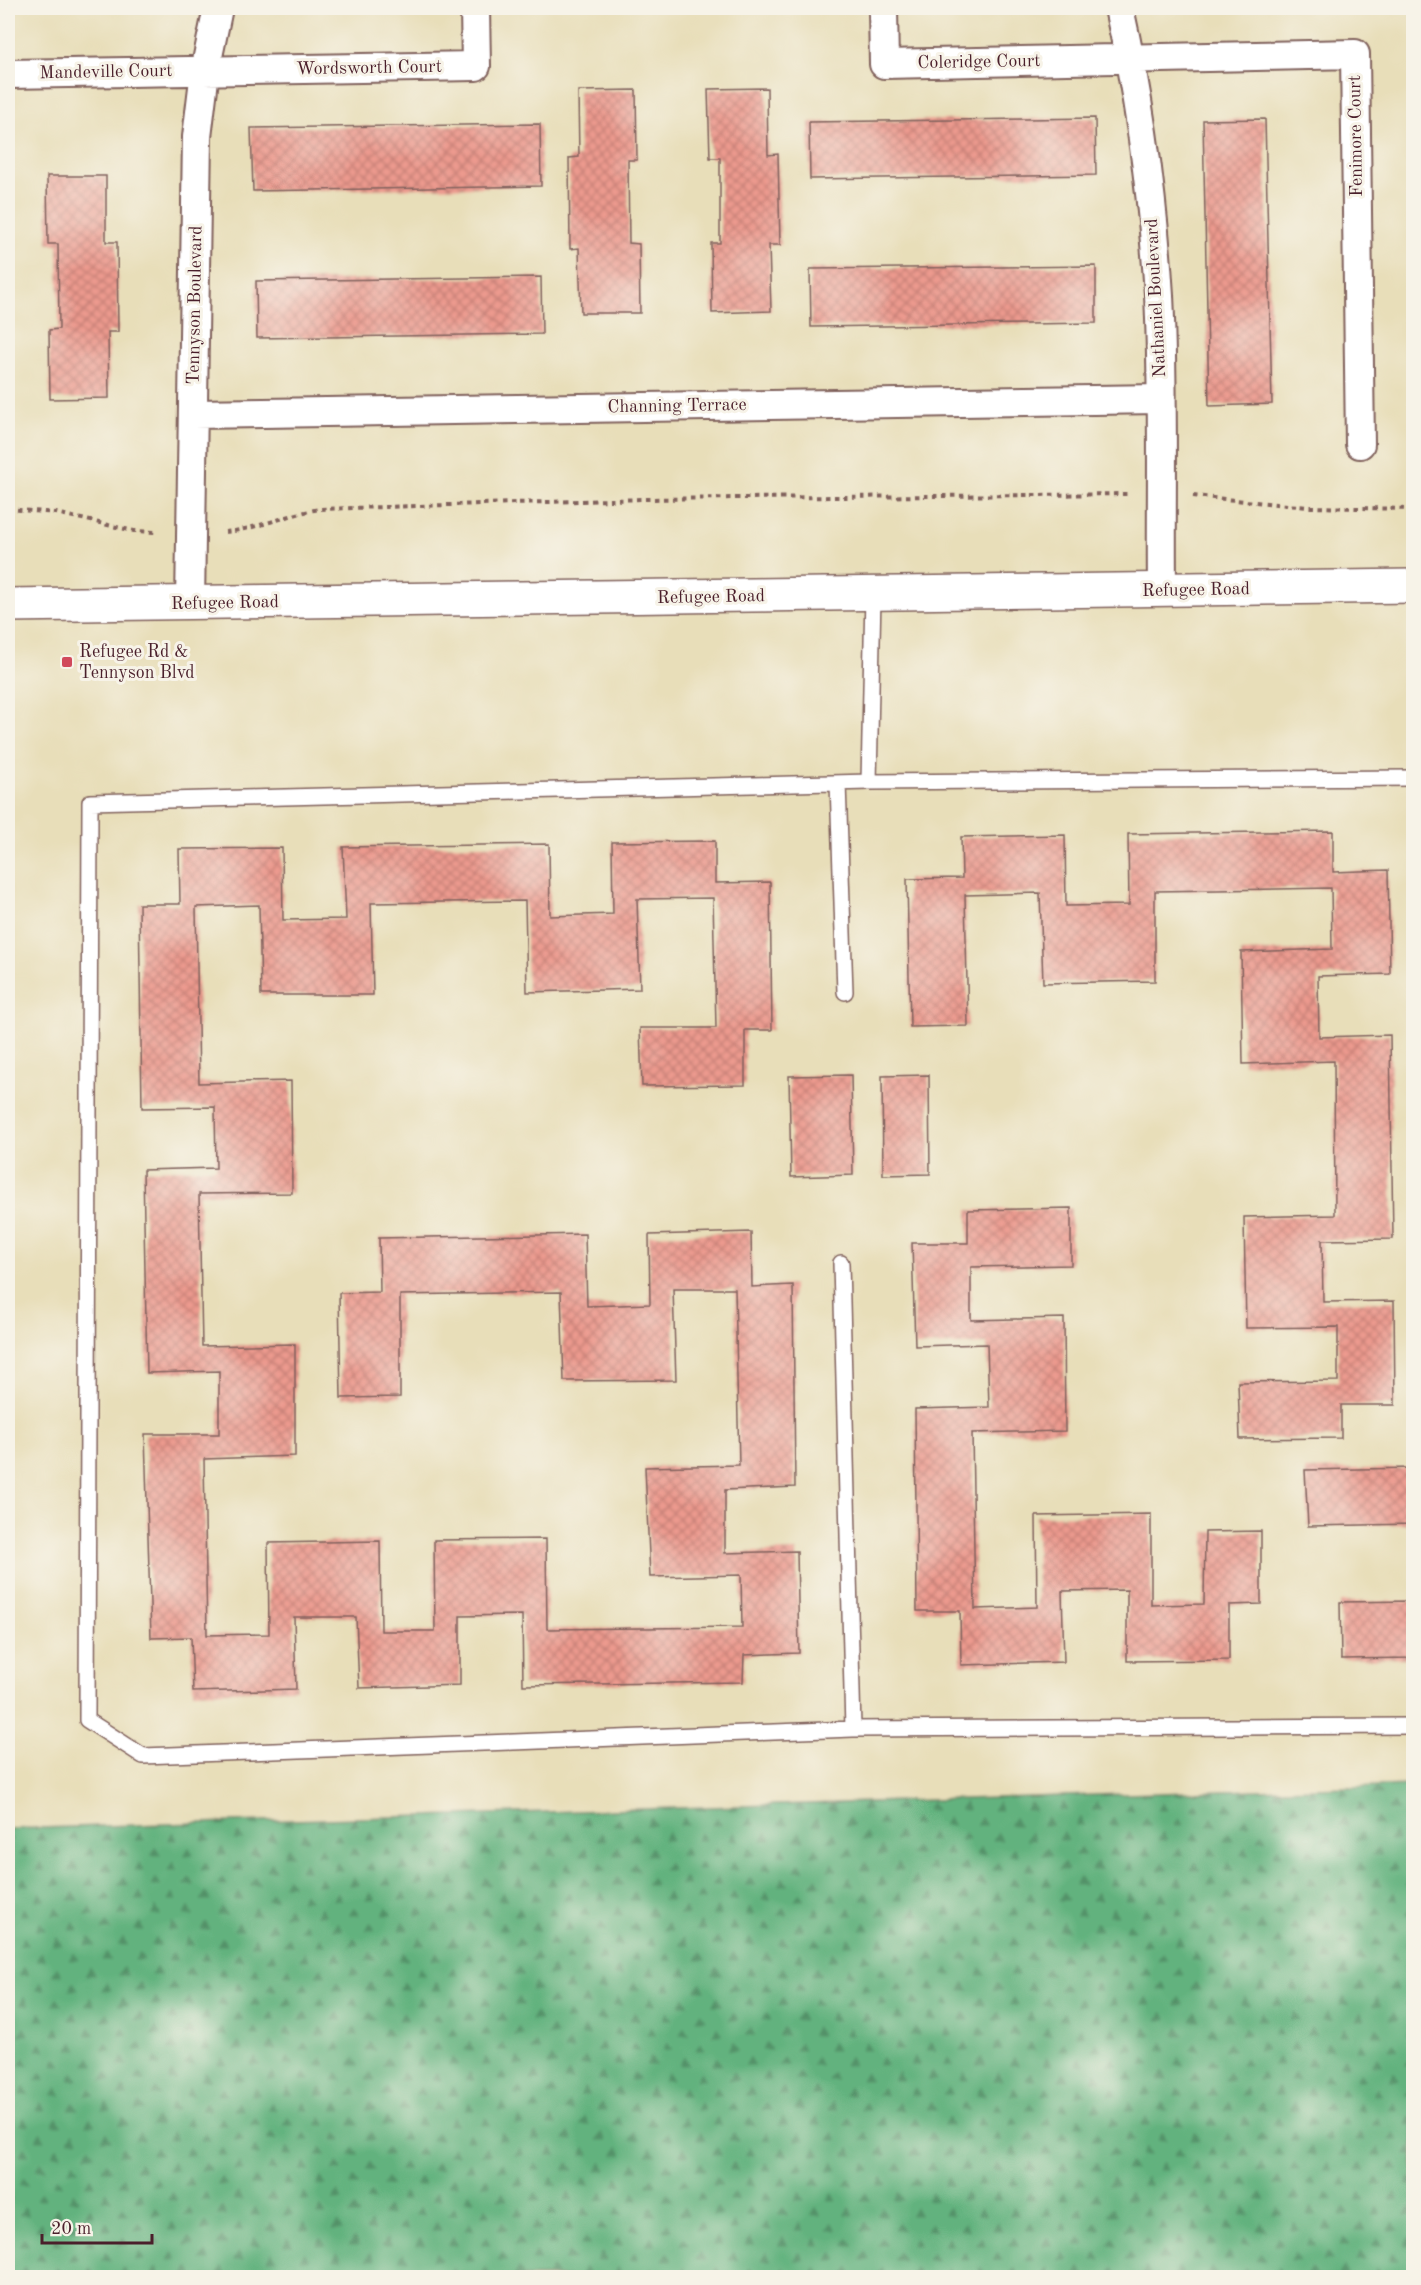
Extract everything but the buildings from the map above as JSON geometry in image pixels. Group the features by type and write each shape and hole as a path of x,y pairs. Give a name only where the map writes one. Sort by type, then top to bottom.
{"main road":[{"name":"Refugee Road","path":"8,606 1413,586"}],"street":[{"name":"Tennyson Boulevard","path":"190,604 197,137 205,70 218,8"},
{"name":"Wordsworth Court","path":"205,70 476,66 476,8"},
{"name":"Coleridge Court","path":"883,8 884,64 1130,58"},
{"name":"Nathaniel Boulevard","path":"1119,8 1130,58 1150,192 1159,297 1162,591"},
{"name":"Fenimore Court","path":"1130,58 1355,54 1360,444"},
{"name":"Mandeville Court","path":"8,74 205,70"},
{"name":"Channing Terrace","path":"193,414 1160,399"}],"lane":[{"path":"869,782 873,595"},
{"path":"1413,778 869,782 90,802 87,1720 143,1756 853,1730 1413,1726"},
{"path":"838,783 845,992"},
{"path":"841,1263 853,1730"}],"path":[{"path":"224,532 258,525 292,513 340,508 644,499 1133,494"},
{"path":"1183,495 1308,507 1413,509"},
{"path":"8,509 56,513 134,531 150,532"}],"green space":[{"path":"1413,1785 1413,2277 8,2277 8,1829"}],"place":[{"name":"Refugee Rd & Tennyson Blvd","path":"67,662"}]}
